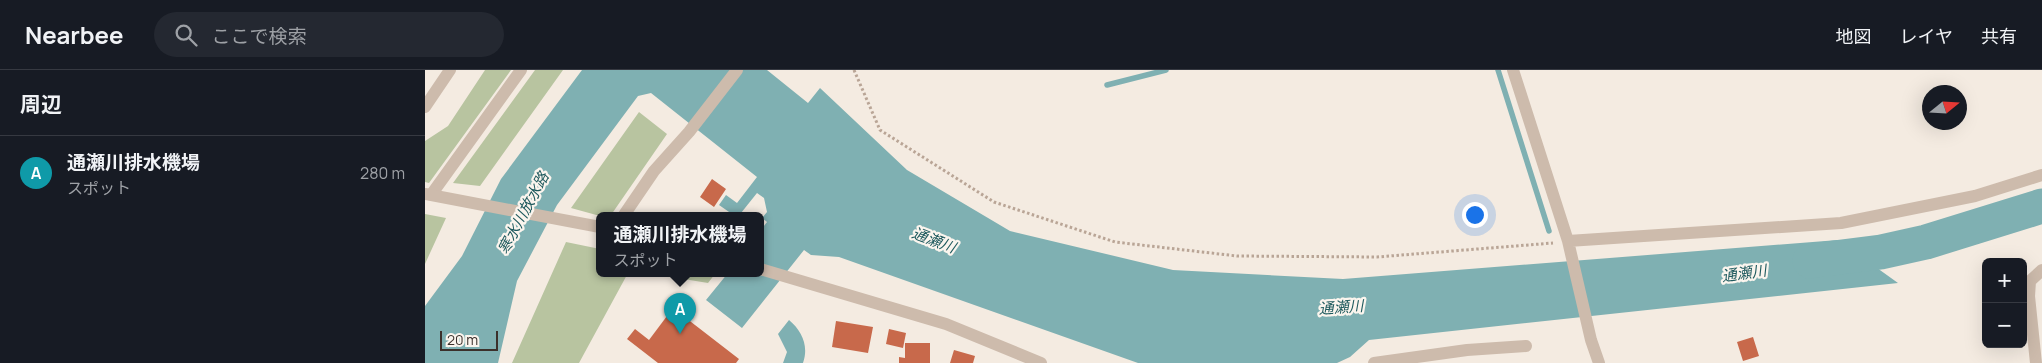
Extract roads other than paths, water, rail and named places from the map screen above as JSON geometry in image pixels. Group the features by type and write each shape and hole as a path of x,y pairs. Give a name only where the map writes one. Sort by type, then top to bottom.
{"street":[{"path":"425,107 450,70"},
{"path":"521,70 433,195 596,226"},
{"path":"626,212 654,171 689,132 737,70"},
{"path":"1513,70 1569,245 1599,363"},
{"path":"1569,245 1841,223 1975,196 2042,175"},
{"path":"764,270 946,324 1041,363"},
{"path":"2036,363 2029,296 2030,281 2042,270"},
{"path":"1374,363 1467,350 1526,346"}],"water":[{"name":"寒水川放水路","path":"582,70 767,70 808,103 820,88 907,170 1010,231 1173,270 1343,279 1838,240 1898,283 1369,340 1350,357 1337,363 1138,363 839,257 811,255 804,250 742,328 706,300 725,277 764,277 764,226 767,222 764,220 764,216 767,212 764,198 757,193 742,212 729,212 719,205 726,195 737,203 757,177 651,93 638,96 557,205 517,281 498,363 425,363 425,306 462,256 501,179"},
{"path":"789,320 798,329 805,345 803,363 783,363 787,352 778,334"}],"waterway":[{"path":"1107,85 1166,70"},
{"path":"1498,70 1549,231"},
{"name":"通瀬川","path":"1810,261 1881,252 1926,242 2042,206"}],"place":[{"name":"通瀬川排水機場","path":"680,334"}]}
